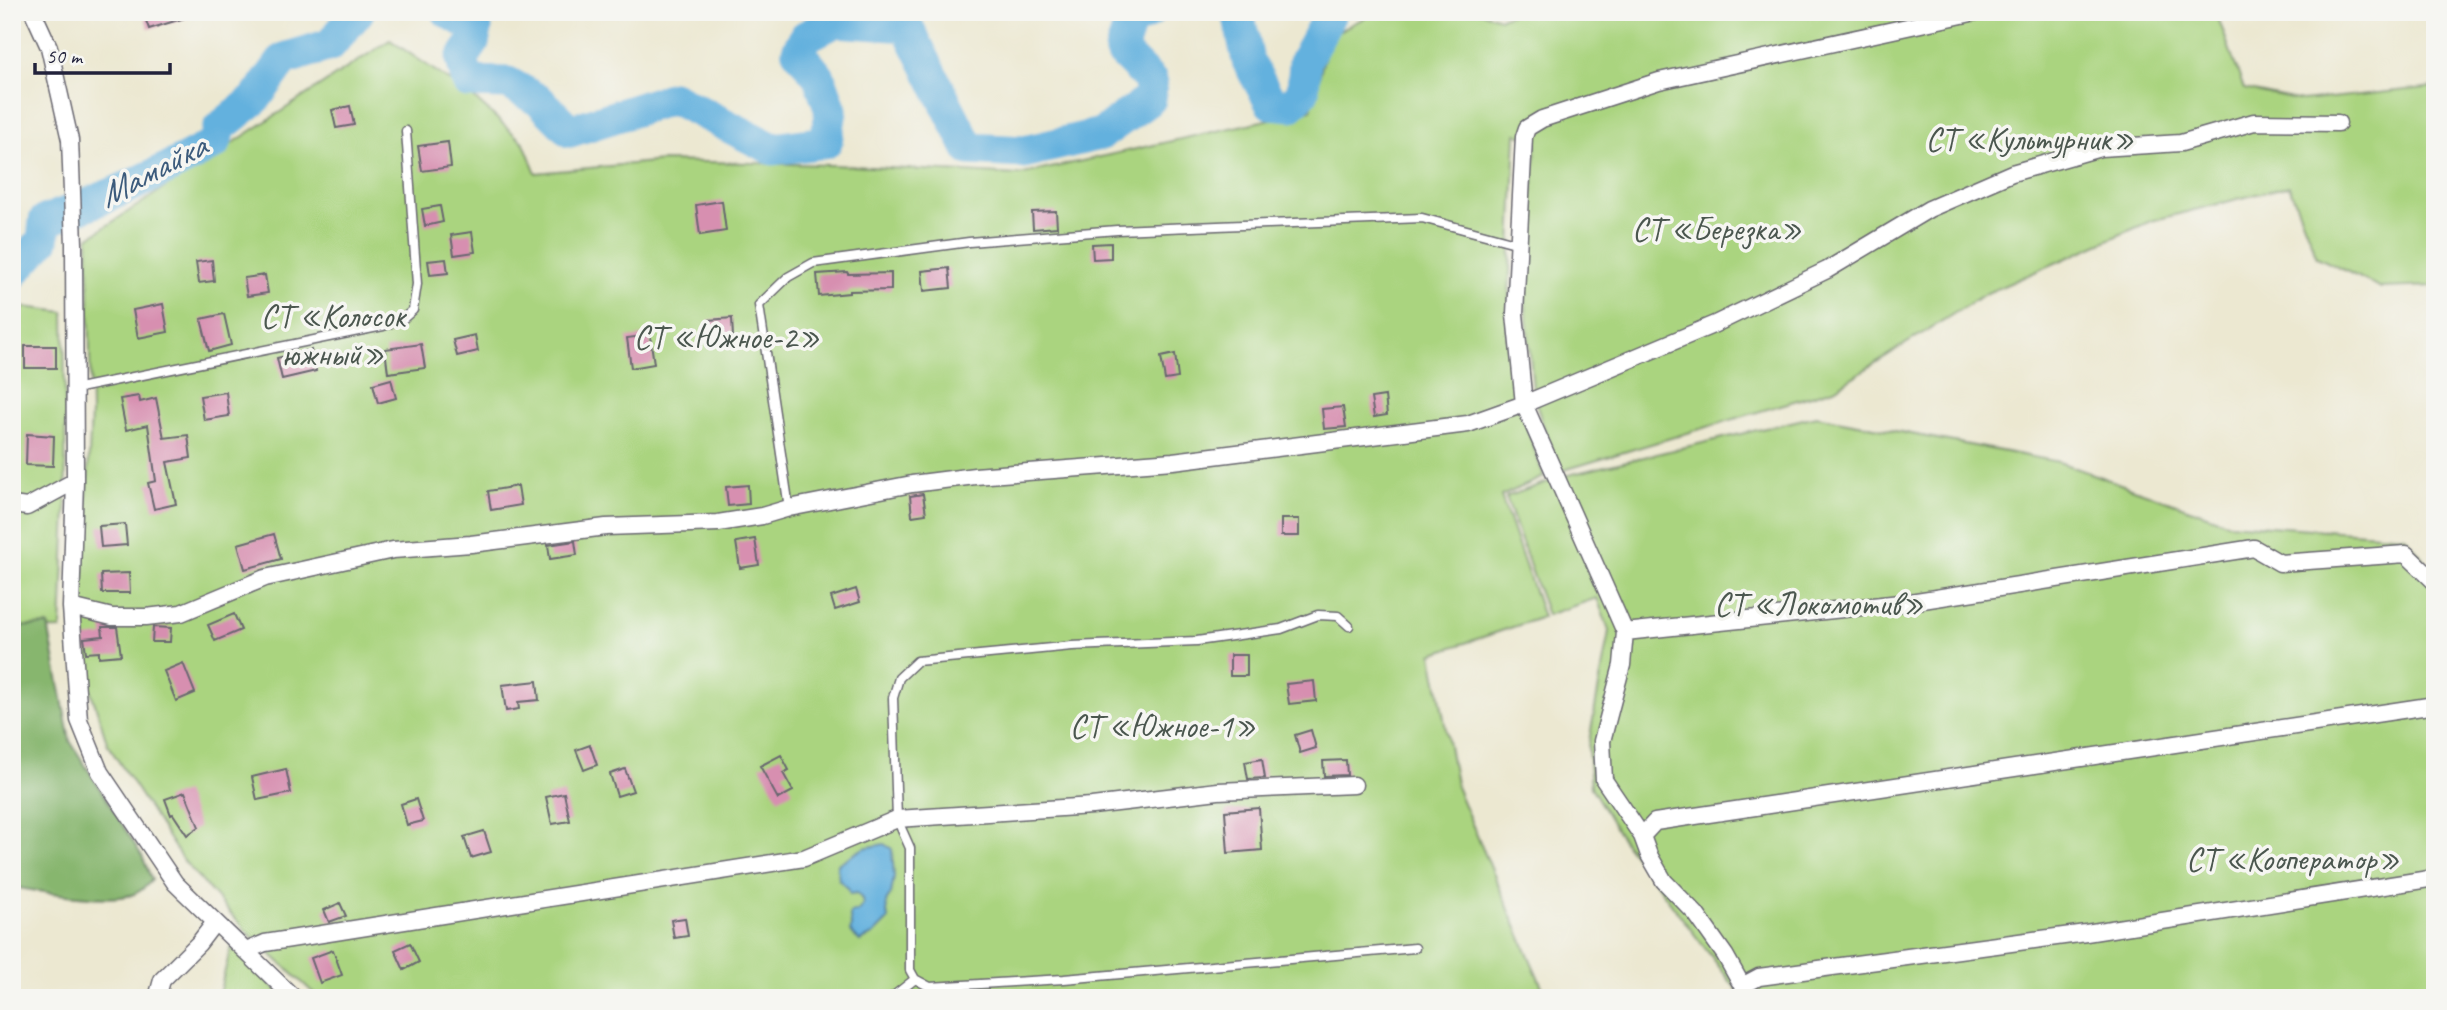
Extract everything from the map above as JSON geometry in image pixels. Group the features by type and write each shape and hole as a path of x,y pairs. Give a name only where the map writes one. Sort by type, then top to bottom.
{"street":[{"path":"33,12 49,47 70,140 74,244 75,481 71,607 79,720 100,772 175,883 294,998"},
{"path":"1976,12 1659,81 1542,119 1527,128 1524,137 1515,314 1524,404 1625,632 1622,665 1602,741 1604,780 1642,836 1649,856 1664,881 1696,914 1726,955 1746,992 1759,977 2086,933 2435,878"},
{"path":"71,607 112,617 181,613 265,578 393,550 471,544 606,527 718,523 912,484 975,476 1173,461 1468,424 1524,404 1715,324 1827,270 1929,209 2012,173 2100,148 2181,144 2254,122 2338,123"},
{"path":"12,505 27,507 75,481"},
{"path":"1625,632 1910,602 2254,548 2280,563 2406,554 2435,582"},
{"path":"1642,836 1655,822 1685,816 2208,741 2435,705"},
{"path":"246,951 265,943 804,859 897,819 1092,806 1219,791 1354,785"},
{"path":"157,998 162,980 199,943 215,922"}],"lane":[{"path":"74,389 383,326 414,310 417,284 406,131"},
{"path":"789,508 759,305 788,277 813,263 969,242 1117,230 1422,218 1519,244"},
{"path":"1349,626 1338,616 1318,615 1281,629 1197,640 1072,646 917,661 899,678 892,698 897,819 909,848 910,970 915,979 930,987 1050,980 1415,948"},
{"path":"891,998 915,979"}],"green space":[{"path":"1376,12 1480,12 1500,18 1517,12 2216,12 2244,89 2302,101 2435,87 2435,286 2381,288 2317,257 2289,186 2151,221 1985,294 1834,389 1561,471 1541,420 1533,390 1524,284 1537,139 1516,134 1507,341 1516,396 1544,477 1501,496 1543,617 1432,654 1457,789 1547,998 319,998 247,932 182,859 108,745 89,685 82,599 91,413 88,238 390,40 472,96 524,143 536,173 663,161 833,165 1019,175 1311,110 1330,35"},
{"path":"24,307 64,312 66,509 61,629 12,630 12,327"},
{"path":"1816,416 2059,462 2229,523 2405,536 2435,573 2435,998 1743,998 1622,839 1591,787 1588,747 1609,631 1597,598 1547,615 1506,497 1564,476"},
{"path":"48,625 70,741 142,856 152,880 134,894 109,898 12,887 12,627"},
{"path":"231,947 285,998 218,998"}],"water":[{"path":"884,844 892,849 894,877 891,894 886,902 888,920 873,935 860,941 850,932 850,913 858,911 863,905 862,899 857,893 850,894 848,888 839,880 837,867 839,863 864,848"}],"building":[{"path":"143,12 190,12 191,16 149,29"},
{"path":"350,106 354,125 336,128 332,110"},
{"path":"448,142 451,167 422,171 418,146"},
{"path":"722,201 726,231 700,235 696,205"},
{"path":"440,206 443,222 425,226 422,209"},
{"path":"1056,211 1057,227 1033,229 1032,212"},
{"path":"472,232 475,252 454,255 451,235"},
{"path":"1111,243 1111,258 1093,259 1092,244"},
{"path":"446,259 448,273 430,275 428,261"},
{"path":"212,260 214,281 199,283 196,262"},
{"path":"949,268 951,288 924,291 922,271"},
{"path":"891,273 891,290 849,291 819,296 817,274"},
{"path":"265,275 268,293 247,296 244,278"},
{"path":"163,304 168,332 138,338 133,310"},
{"path":"224,314 231,345 209,351 201,319"},
{"path":"732,318 733,337 711,339 709,320"},
{"path":"475,335 478,351 457,356 453,340"},
{"path":"650,335 654,364 631,368 627,338"},
{"path":"421,344 425,368 388,373 385,349"},
{"path":"25,346 56,346 56,368 25,368"},
{"path":"311,350 316,371 282,379 277,358"},
{"path":"1175,354 1178,378 1165,380 1161,357"},
{"path":"391,379 396,398 378,403 373,384"},
{"path":"226,392 229,416 204,420 200,396"},
{"path":"139,396 140,402 156,398 164,438 188,435 191,458 167,462 176,504 154,509 148,483 156,481 148,425 126,430 120,399"},
{"path":"1385,396 1387,415 1374,417 1371,398"},
{"path":"1343,407 1346,427 1324,429 1322,409"},
{"path":"27,434 54,436 53,466 26,465"},
{"path":"748,485 749,504 728,506 726,487"},
{"path":"518,486 521,505 491,510 488,491"},
{"path":"923,494 926,514 912,516 910,496"},
{"path":"1281,519 1299,519 1299,536 1281,536"},
{"path":"125,524 127,545 101,547 99,526"},
{"path":"274,534 281,559 245,569 238,544"},
{"path":"755,539 759,565 740,568 736,542"},
{"path":"575,541 577,555 550,559 548,545"},
{"path":"129,573 130,593 102,593 101,574"},
{"path":"856,589 860,602 835,610 831,597"},
{"path":"234,614 241,630 215,641 208,625"},
{"path":"102,627 117,627 121,655 99,657 99,652 86,653 84,638 103,636"},
{"path":"153,627 171,628 170,642 152,642"},
{"path":"1230,655 1247,655 1247,676 1230,676"},
{"path":"183,663 195,693 176,701 164,671"},
{"path":"537,681 539,700 518,702 519,709 506,711 502,685"},
{"path":"1314,681 1316,701 1289,704 1286,684"},
{"path":"1311,730 1316,748 1300,753 1295,735"},
{"path":"590,745 597,765 584,770 576,750"},
{"path":"781,755 789,770 783,773 793,791 778,799 760,766"},
{"path":"1262,759 1265,778 1248,779 1245,762"},
{"path":"1346,760 1347,775 1324,776 1323,761"},
{"path":"286,769 291,793 257,800 252,777"},
{"path":"625,769 633,791 617,796 610,774"},
{"path":"185,792 199,827 187,835 173,814 171,815 165,799"},
{"path":"564,793 570,821 552,824 546,797"},
{"path":"416,799 423,821 407,825 401,804"},
{"path":"1259,808 1262,850 1228,853 1225,811"},
{"path":"484,831 491,852 471,858 464,837"},
{"path":"340,903 346,916 329,922 324,910"},
{"path":"685,918 688,936 674,938 671,920"},
{"path":"410,943 419,962 404,970 395,950"},
{"path":"333,950 342,975 320,983 311,958"}],"waterway":[{"name":"Мамайка","path":"12,274 43,240 45,221 132,185 215,143 219,128 255,99 284,59 330,45 358,12"},
{"name":"Мамайка","path":"448,12 476,28 473,43 462,59 468,82 508,83 540,101 570,131 673,98 773,149 826,142 831,110 819,77 798,51 805,37 836,21 907,26 969,149 1024,152 1101,134 1150,99 1151,81 1121,51 1130,23 1149,12"},
{"name":"Мамайка","path":"1238,12 1248,61 1271,103 1291,105 1303,92 1305,61 1331,12"}],"park label":[{"name":"СТ «Культурник»","path":"2030,138"},
{"name":"СТ «Березка»","path":"1717,228"},
{"name":"СТ «Колосок южный»","path":"333,334"},
{"name":"СТ «Южное-2»","path":"727,336"},
{"name":"СТ «Локомотив»","path":"1819,603"},
{"name":"СТ «Южное-1»","path":"1163,725"},
{"name":"СТ «Кооператор»","path":"2293,858"}]}
